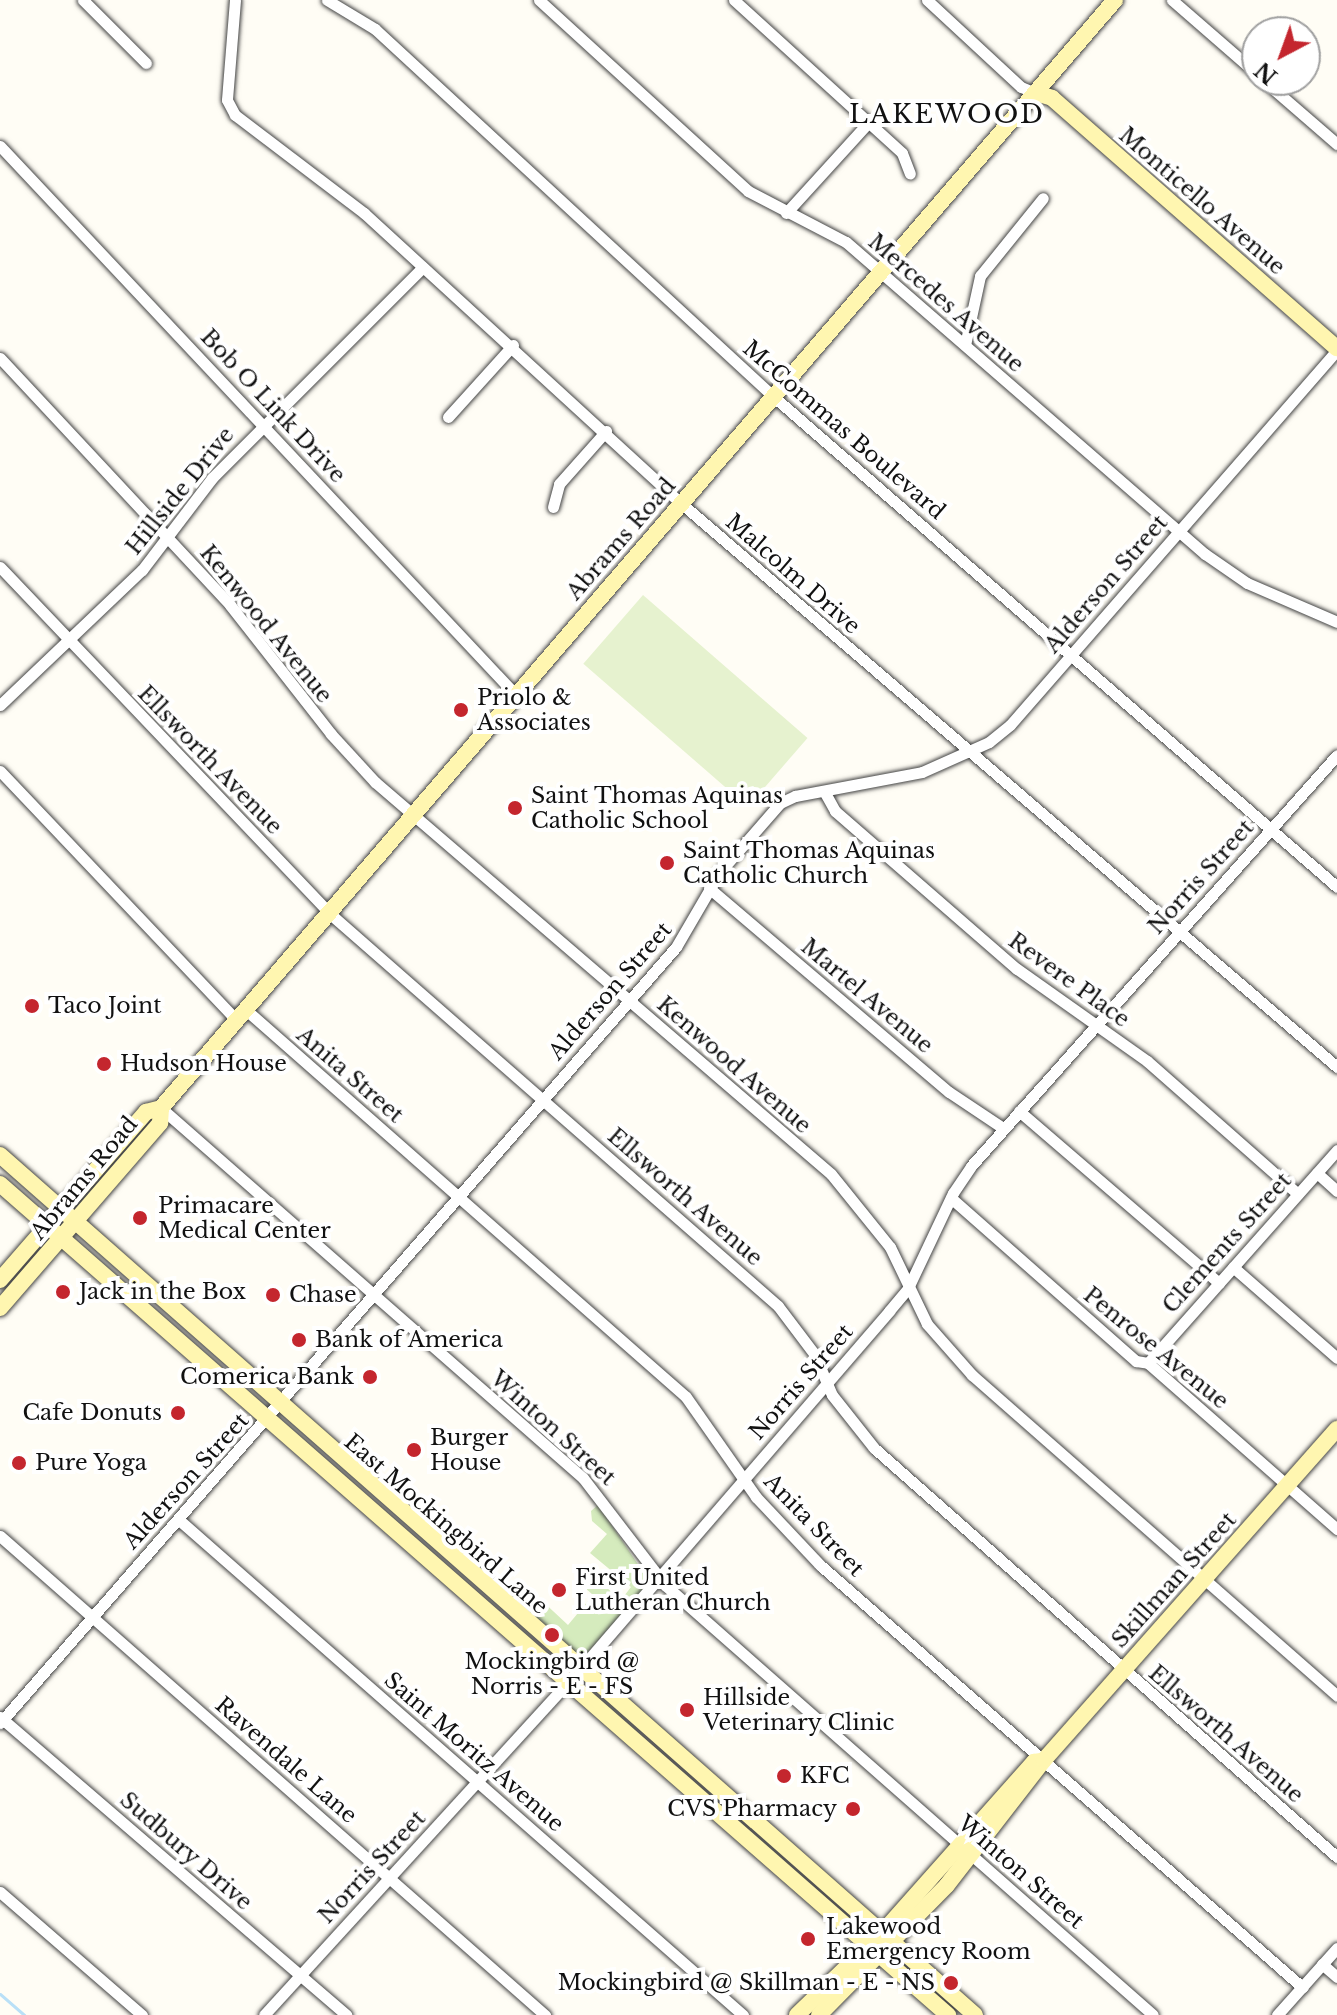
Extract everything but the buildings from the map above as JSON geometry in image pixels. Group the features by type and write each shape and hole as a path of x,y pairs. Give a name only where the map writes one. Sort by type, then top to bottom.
{"main road":[{"name":"Abrams Road","path":"0,1280 146,1112 161,1108 1115,0"},
{"name":"Monticello Avenue","path":"1036,93 1052,98 1337,349"},
{"name":"Abrams Road","path":"0,1308 160,1123 161,1108"},
{"name":"East Mockingbird Lane","path":"0,1155 241,1373 274,1411"},
{"name":"East Mockingbird Lane","path":"0,1184 179,1342 274,1411 765,1842 888,1939 975,2015"},
{"path":"179,1342 194,1343 241,1373"},
{"name":"Skillman Street","path":"819,2015 966,1850 1034,1762 1044,1760 1337,1429"},
{"name":"East Mockingbird Lane","path":"765,1842 875,1952 948,2015"},
{"name":"Skillman Street","path":"797,2015 875,1952"}],"street":[{"path":"83,0 146,63"},
{"name":"Malcolm Drive","path":"235,0 228,106 423,267 513,345 682,504 968,754 1337,1067"},
{"name":"McCommas Boulevard","path":"327,0 375,29 774,397 1337,887"},
{"name":"Mercedes Avenue","path":"539,0 748,191 786,213 826,228 881,272 1178,533 1247,583 1337,622"},
{"path":"734,0 902,153 910,174"},
{"path":"927,0 1021,87 1036,93"},
{"path":"1172,0 1241,60"},
{"path":"1282,96 1337,144"},
{"path":"786,213 868,123"},
{"name":"Bob O Link Drive","path":"0,146 515,694"},
{"path":"965,345 980,276 1043,198"},
{"name":"Hillside Drive","path":"0,705 69,641 168,538 212,478 263,424 423,267"},
{"path":"448,417 513,345"},
{"name":"Alderson Street","path":"1,1720 274,1411 689,929 709,888 780,803 922,772 968,754 1010,725 1337,349"},
{"name":"Kenwood Avenue","path":"0,358 257,637 331,734 412,814 831,1174 876,1225 897,1259 927,1324 972,1375 1337,1696"},
{"path":"553,507 559,484 606,431"},
{"name":"Ellsworth Avenue","path":"0,567 328,912 759,1287 815,1355 832,1395 874,1448 1337,1857"},
{"name":"Norris Street","path":"264,2015 574,1675 828,1383 908,1288 951,1198 1003,1128 1337,755"},
{"name":"Anita Street","path":"0,771 240,1014 459,1196 686,1397 743,1480 820,1565 1302,1987"},
{"name":"Revere Place","path":"824,791 835,811 1017,969 1147,1061 1298,1194"},
{"name":"Martel Avenue","path":"709,888 949,1092 1003,1128"},
{"name":"Winton Street","path":"161,1108 583,1478 612,1510 659,1578 1153,2015"},
{"path":"1019,1111 1219,1283"},
{"name":"Clements Street","path":"1148,1363 1337,1150"},
{"path":"1317,1173 1337,1191"},
{"name":"Penrose Avenue","path":"951,1198 1136,1361 1148,1363 1337,1529"},
{"path":"897,1259 911,1262 926,1255"},
{"path":"1233,1267 1337,1358"},
{"name":"Saint Moritz Avenue","path":"178,1519 743,2015"},
{"name":"Ravendale Lane","path":"0,1536 545,2015"},
{"name":"Sudbury Drive","path":"1,1720 346,2015"},
{"path":"0,1892 142,2015"},
{"path":"1277,2015 1337,1948"},
{"path":"1322,1964 1337,1977"}],"green space":[{"path":"643,595 808,738 748,807 583,664"},
{"path":"598,1505 650,1582 582,1659 512,1598 524,1584 568,1625 593,1595 575,1579 580,1565 621,1600 631,1587 590,1553 607,1534 592,1521 591,1511"}],"waterway":[{"path":"0,1994 24,2015"}],"place":[{"name":"Priolo & Associates","path":"461,710"},
{"name":"Saint Thomas Aquinas Catholic School","path":"515,808"},
{"name":"Saint Thomas Aquinas Catholic Church","path":"667,863"},
{"name":"Taco Joint","path":"32,1006"},
{"name":"Hudson House","path":"104,1064"},
{"name":"Primacare Medical Center","path":"140,1218"},
{"name":"Jack in the Box","path":"63,1292"},
{"name":"Chase","path":"273,1295"},
{"name":"Bank of America","path":"299,1340"},
{"name":"Comerica Bank","path":"370,1377"},
{"name":"Cafe Donuts","path":"178,1413"},
{"name":"Burger House","path":"414,1450"},
{"name":"Pure Yoga","path":"19,1463"},
{"name":"First United Lutheran Church","path":"559,1590"},
{"name":"Mockingbird @ Norris - E - FS","path":"552,1635"},
{"name":"Hillside Veterinary Clinic","path":"687,1710"},
{"name":"KFC","path":"784,1776"},
{"name":"CVS Pharmacy","path":"853,1809"},
{"name":"Lakewood Emergency Room","path":"808,1939"},
{"name":"Mockingbird @ Skillman - E - NS","path":"951,1983"}],"district":[{"name":"LAKEWOOD","path":"947,115"}]}
